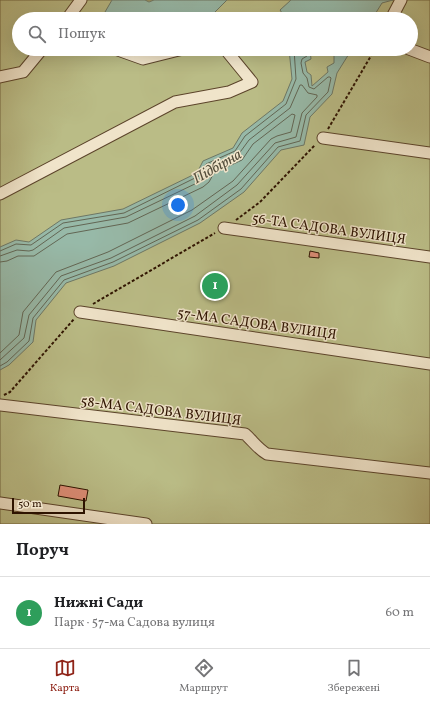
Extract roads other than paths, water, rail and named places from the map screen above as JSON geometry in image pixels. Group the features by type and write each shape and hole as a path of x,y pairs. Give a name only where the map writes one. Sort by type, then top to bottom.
{"street":[{"path":"72,12 80,0"},
{"path":"395,12 401,0"},
{"path":"418,52 430,57"},
{"path":"0,77 23,72 36,56"},
{"path":"135,56 143,59 155,56"},
{"path":"0,194 175,102 229,92 252,82 231,56"},
{"path":"323,138 430,153"},
{"name":"56-ТА САДОВА ВУЛИЦЯ","path":"224,228 430,257"},
{"name":"57-МА САДОВА ВУЛИЦЯ","path":"80,312 430,364"},
{"name":"58-МА САДОВА ВУЛИЦЯ","path":"0,405 245,434 260,450 267,454 430,473"},
{"path":"0,503 146,524"}],"water":[{"path":"112,0 145,0 149,2 154,0 227,0 215,12 105,12"},
{"path":"291,0 393,0 382,3 376,12 281,12 280,10"},
{"name":"Підбірна","path":"290,56 311,56 311,59 305,62 307,72 311,75 312,86 328,72 327,67 334,63 334,56 348,56 337,73 332,94 310,117 304,145 281,150 244,192 200,223 114,266 66,283 36,320 33,342 9,365 0,370 0,247 16,240 29,242 61,220 123,209 197,173 203,161 233,148 242,133 283,101 292,79"}],"place":[{"name":"Нижні Сади","path":"215,286"}]}
